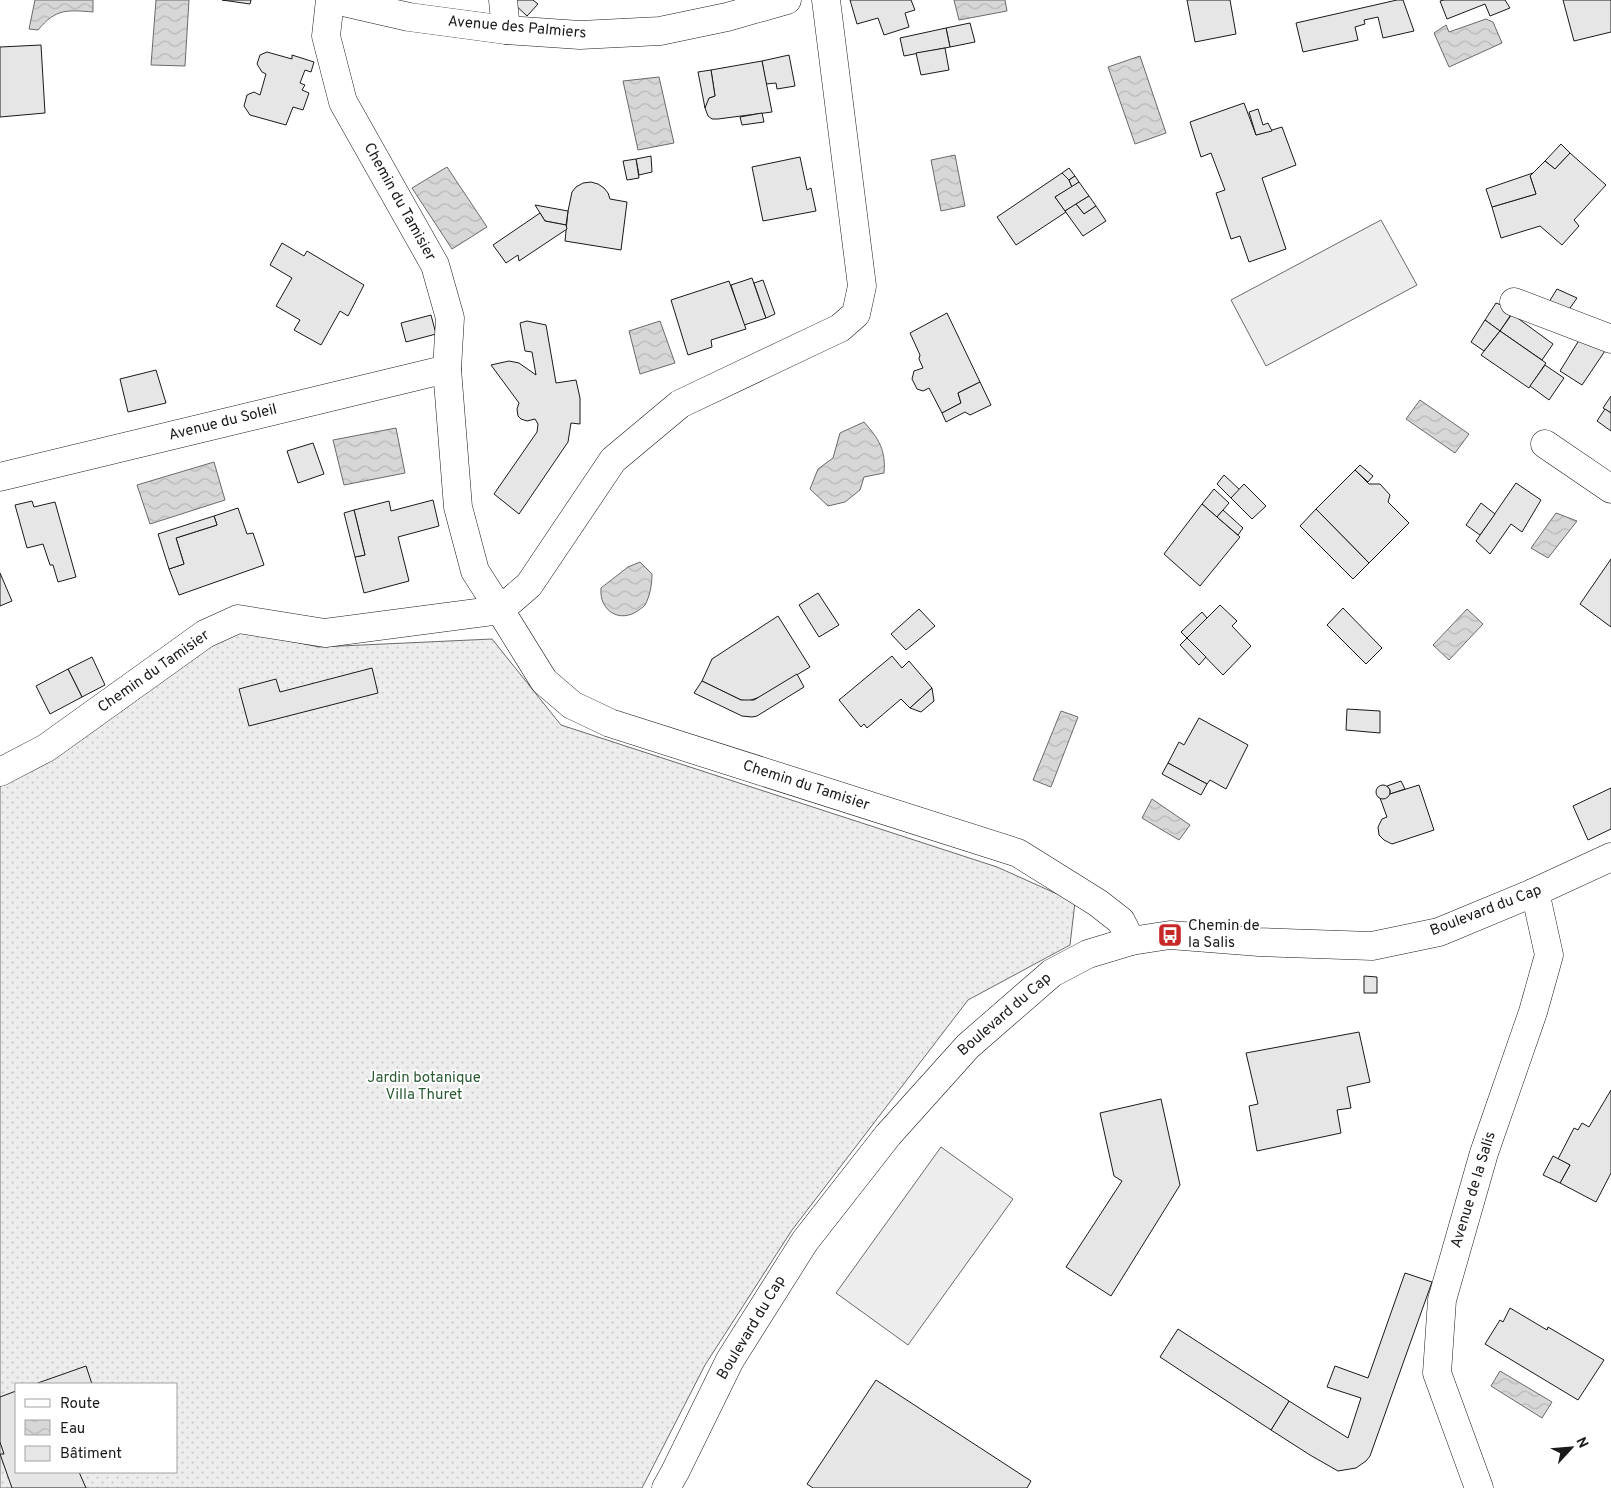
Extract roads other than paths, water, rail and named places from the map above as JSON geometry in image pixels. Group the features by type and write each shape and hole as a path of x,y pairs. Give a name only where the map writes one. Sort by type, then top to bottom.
{"street":[{"name":"Chemin du Tamisier","path":"330,0 326,36 343,102 435,265 450,318 447,369 458,507 475,571 544,681 572,706 610,723 1018,853 1098,903 1121,921 1131,941"},
{"name":"Avenue des Palmiers","path":"335,0 409,17 506,30 580,35 660,31 727,17 787,0"},
{"path":"503,0 506,30"},
{"path":"500,610 529,586 614,460 680,404 840,328 856,314 862,286 826,0"},
{"path":"1514,302 1611,340"},
{"name":"Avenue du Soleil","path":"0,477 447,369"},
{"path":"1545,444 1611,489"},
{"name":"Chemin du Tamisier","path":"0,772 46,748 205,634 238,619 324,633 500,610"},
{"name":"Boulevard du Cap","path":"666,1488 730,1360 805,1240 888,1135 968,1046 1052,973 1088,954 1131,941 1170,935 1259,942 1372,946 1439,932 1533,893 1611,857"},
{"name":"Avenue de la Salis","path":"1479,1488 1436,1373 1442,1300 1484,1153 1533,1012 1549,955 1538,905 1533,893"}],"water":[{"path":"35,0 93,0 93,12 63,12 51,18 38,30 29,29"},
{"path":"156,0 189,0 185,66 151,65"},
{"path":"954,0 1005,0 1007,11 959,20"},
{"path":"1486,19 1493,22 1502,43 1449,67 1434,33 1446,25 1449,32"},
{"path":"1140,56 1166,133 1135,144 1108,67"},
{"path":"659,77 674,143 638,150 623,81"},
{"path":"955,155 965,206 941,211 931,160"},
{"path":"447,167 487,227 452,249 412,188"},
{"path":"660,321 675,363 640,374 629,331"},
{"path":"1420,400 1469,434 1455,453 1406,419"},
{"path":"864,422 874,434 883,451 884,473 864,477 860,490 845,502 828,506 810,489 818,469 833,458 840,433"},
{"path":"396,428 405,473 344,485 333,440"},
{"path":"214,462 225,500 150,524 137,485"},
{"path":"1556,513 1577,521 1548,558 1531,548"},
{"path":"640,562 652,574 652,582 645,605 632,614 625,616 612,613 603,603 601,588 628,567"},
{"path":"1467,609 1483,624 1449,660 1433,645"},
{"path":"1061,711 1078,717 1051,787 1033,780"},
{"path":"1152,799 1190,825 1179,840 1142,818"},
{"path":"1500,1371 1552,1402 1542,1418 1491,1386"}],"place":[{"name":"Chemin de la Salis","path":"1170,935"}],"park label":[{"name":"Jardin botanique Villa Thuret","path":"424,1086"}]}
